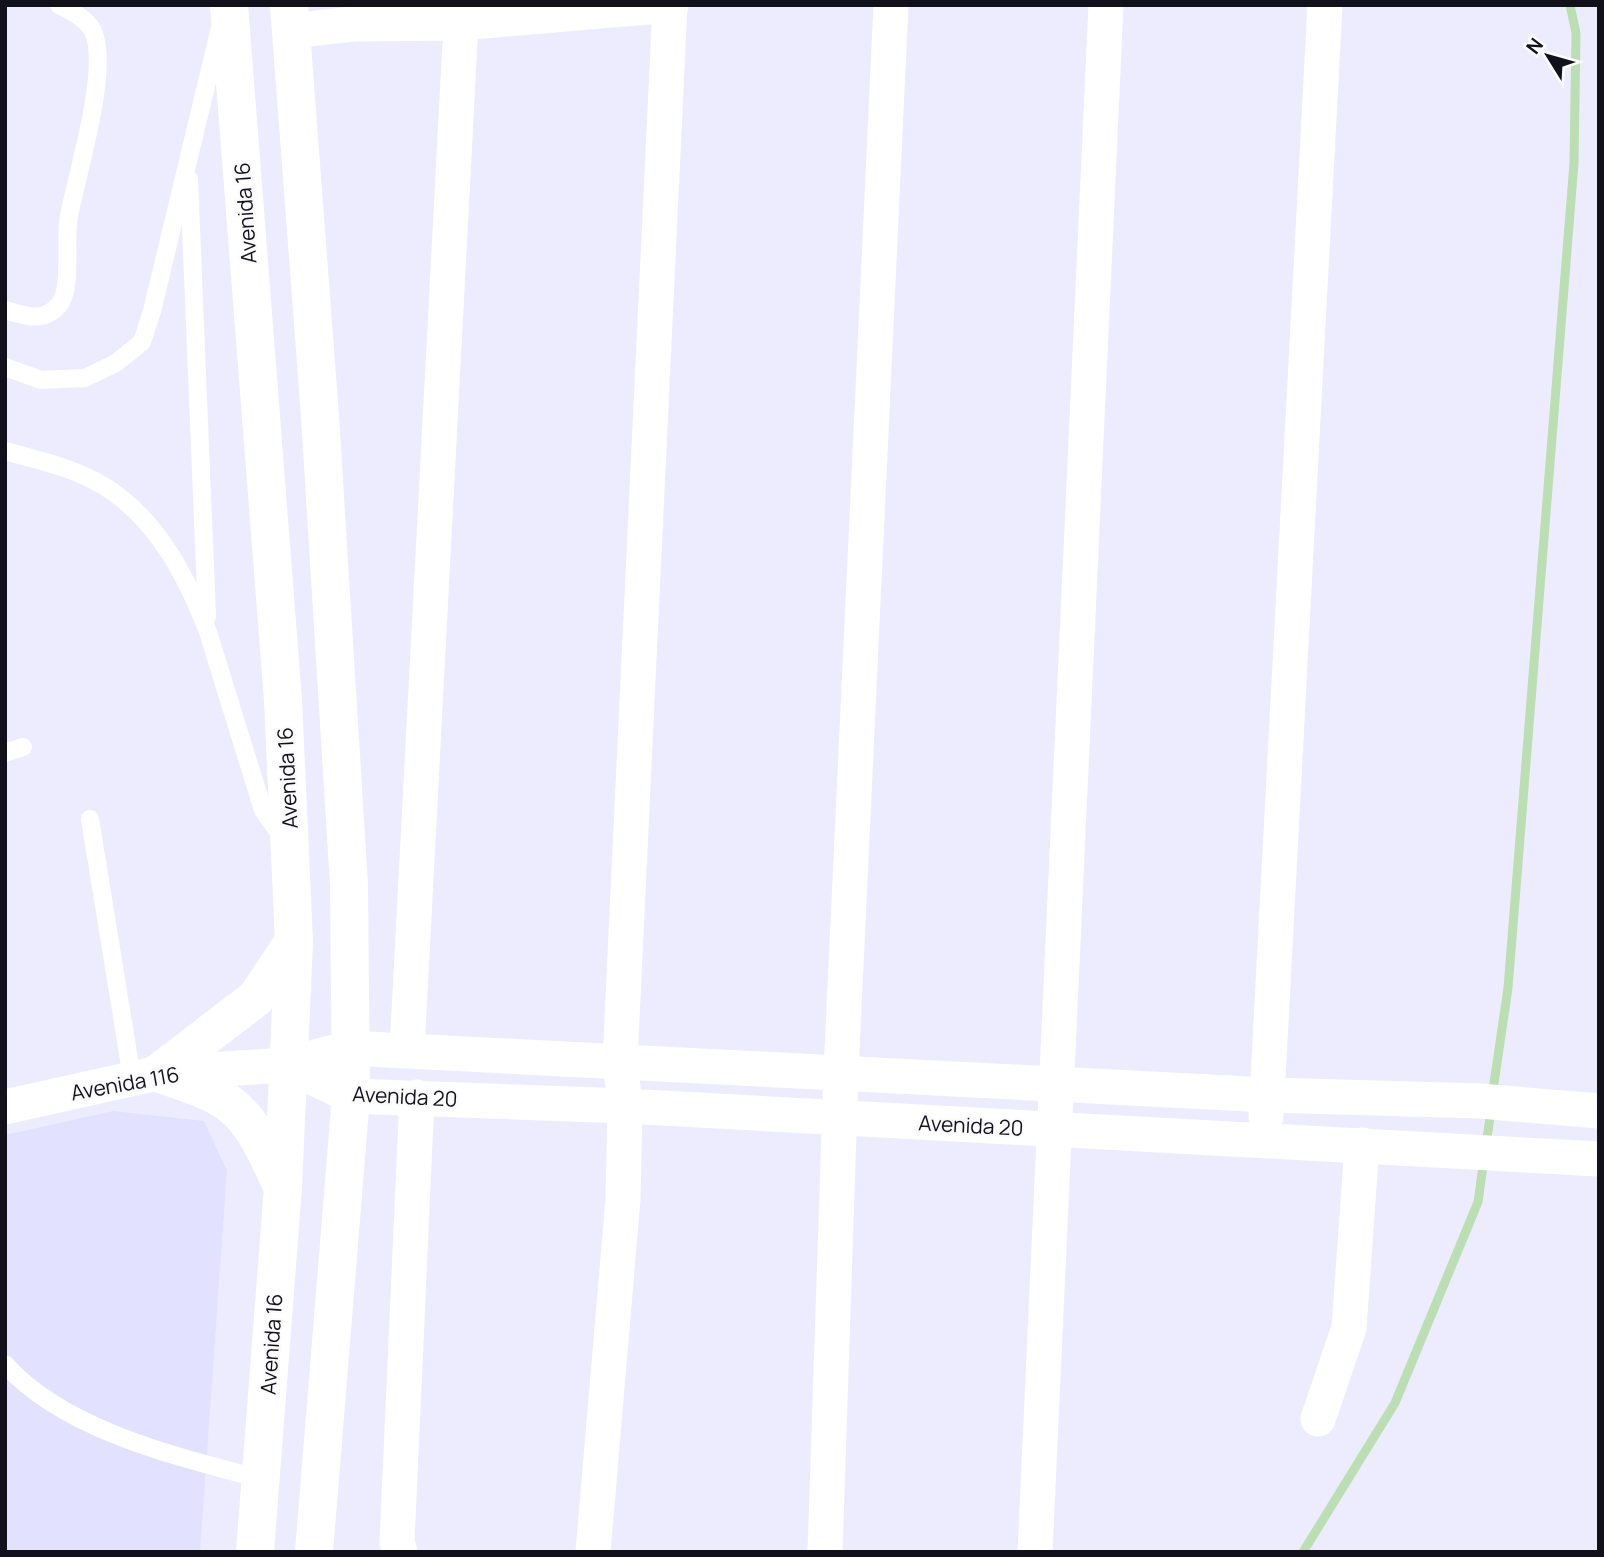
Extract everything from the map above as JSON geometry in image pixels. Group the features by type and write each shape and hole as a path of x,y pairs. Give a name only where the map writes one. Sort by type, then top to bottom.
{"highway":[{"name":"Avenida 16","path":"227,5 283,700 294,942 283,1187 255,1552"},
{"path":"289,18 320,416 349,885 351,1096 314,1552"},
{"path":"145,1076 256,998 294,942"},
{"path":"145,1076 223,1099 240,1112 253,1129 283,1187"}],"street":[{"path":"289,18 365,23 461,23 671,5 620,1061 625,1106 623,1199 593,1552"},
{"path":"825,1552 841,1072 891,5"},
{"path":"1035,1552 1106,5"},
{"path":"1264,1140 1325,5"},
{"path":"407,1050 461,23"},
{"path":"287,1065 349,1048 407,1050 1268,1095 1480,1101 1599,1111"},
{"name":"Avenida 116","path":"5,1107 145,1076 287,1065"},
{"name":"Avenida 20","path":"287,1065 351,1096 625,1106 1599,1159"},
{"path":"400,1552 397,1542 417,1097"},
{"path":"1318,1419 1349,1328 1362,1145"}],"lane":[{"path":"5,310 35,318 51,313 62,302 66,285 65,232 97,69 92,30 74,12 59,5"},
{"path":"5,367 41,380 85,378 116,363 142,342 152,311 227,5"},
{"path":"189,155 191,272 208,632"},
{"path":"5,451 93,480 133,507 166,546 197,603 208,632 263,810 290,848"},
{"path":"5,753 23,747"},
{"path":"90,819 145,1076"},
{"path":"5,1364 23,1385 99,1428 149,1449 261,1479"}],"shaded area":[{"path":"113,1111 204,1121 227,1171 200,1552 5,1552 5,1135"}],"waterway":[{"path":"1492,1097 1508,988 1574,163 1576,33 1570,5"},
{"path":"1486,1145 1491,1111"},
{"path":"1303,1552 1395,1403 1478,1202 1484,1159"}]}
